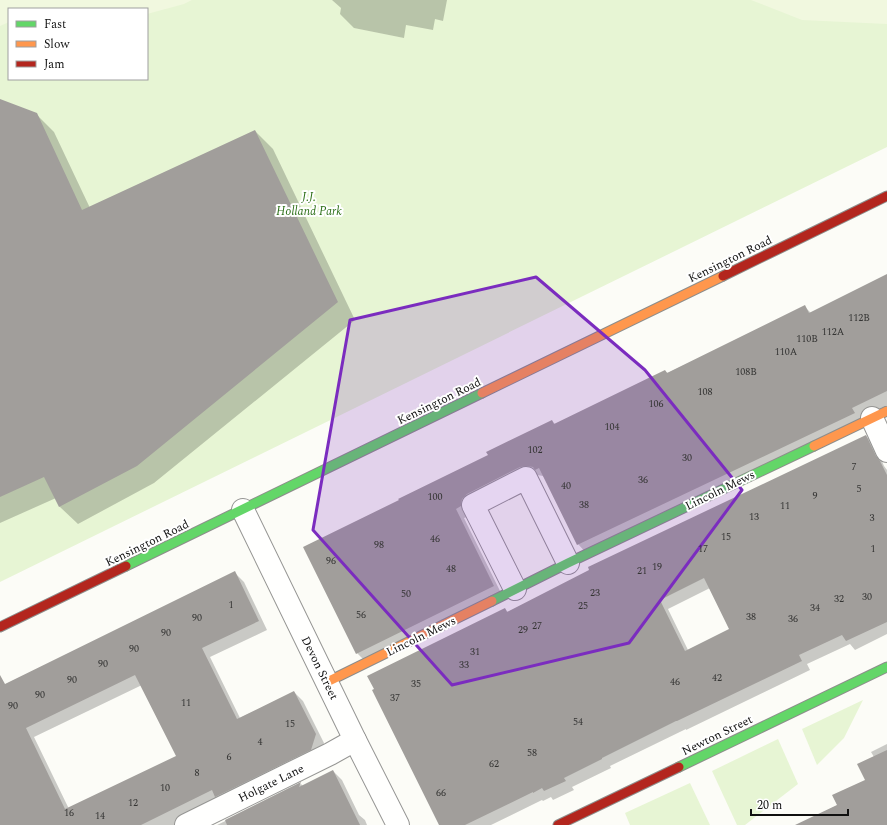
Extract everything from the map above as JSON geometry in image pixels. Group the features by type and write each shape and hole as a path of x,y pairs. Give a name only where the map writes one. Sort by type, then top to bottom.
{"street":[{"name":"Kensington Road","path":"0,627 887,196"},
{"name":"Lincoln Mews","path":"327,682 568,563 879,414 887,451"},
{"path":"515,589 473,505 526,478 568,563"},
{"name":"Devon Street","path":"243,510 398,825"},
{"name":"Newton Street","path":"558,825 887,667"},
{"name":"Holgate Lane","path":"186,825 330,754 355,740"}],"highlighted area":[{"path":"536,277 645,370 742,490 629,643 452,685 313,530 350,320"}],"green space":[{"name":"J.J. Holland Park","path":"0,0 887,0 887,147 0,582"},
{"path":"0,0 192,0 184,4 148,14 148,8 8,8 8,22 0,26"},
{"path":"751,0 887,0 887,24 802,20"},
{"path":"863,700 844,738 817,765 802,729"},
{"path":"778,739 798,784 745,825 737,825 712,771"},
{"path":"690,783 710,825 630,825 625,813"}],"building":[{"path":"0,99 37,113 82,210 255,130 338,302 137,466 59,507 44,477 0,497"},
{"path":"887,274 887,391 852,408 855,413 577,545 539,468 535,470 533,467 520,467 467,494 462,499 461,506 456,509 494,586 356,654 303,547 488,455 486,452 552,420 554,424 665,370 667,373 805,305 809,313"},
{"path":"866,435 887,475 887,622 846,641 842,635 799,655 802,661 602,758 564,778 566,781 544,791 542,788 465,825 439,825 372,690 374,689 367,676 505,608 507,612 589,570 588,567","holes":["704,578 729,629 685,651 660,600"]},
{"path":"235,571 259,621 202,648 237,719 294,691 316,734 311,750 215,797 212,790 141,825 0,825 0,675 5,684","holes":["135,675 176,756 65,809 26,728"]},
{"path":"887,750 887,825 795,825 837,805 832,795 865,780 857,764"},
{"path":"333,770 360,825 227,825 225,820 301,782 299,787"}],"traffic: fast":[{"path":"126,566 482,393"},
{"path":"492,601 568,563 814,446"},
{"path":"679,767 887,667"}],"traffic: slow":[{"path":"482,393 723,276"},
{"path":"814,446 887,411"},
{"path":"327,682 492,601"}],"traffic: jam":[{"path":"723,276 887,196"},
{"path":"0,627 126,566"},
{"path":"558,825 679,767"}]}
